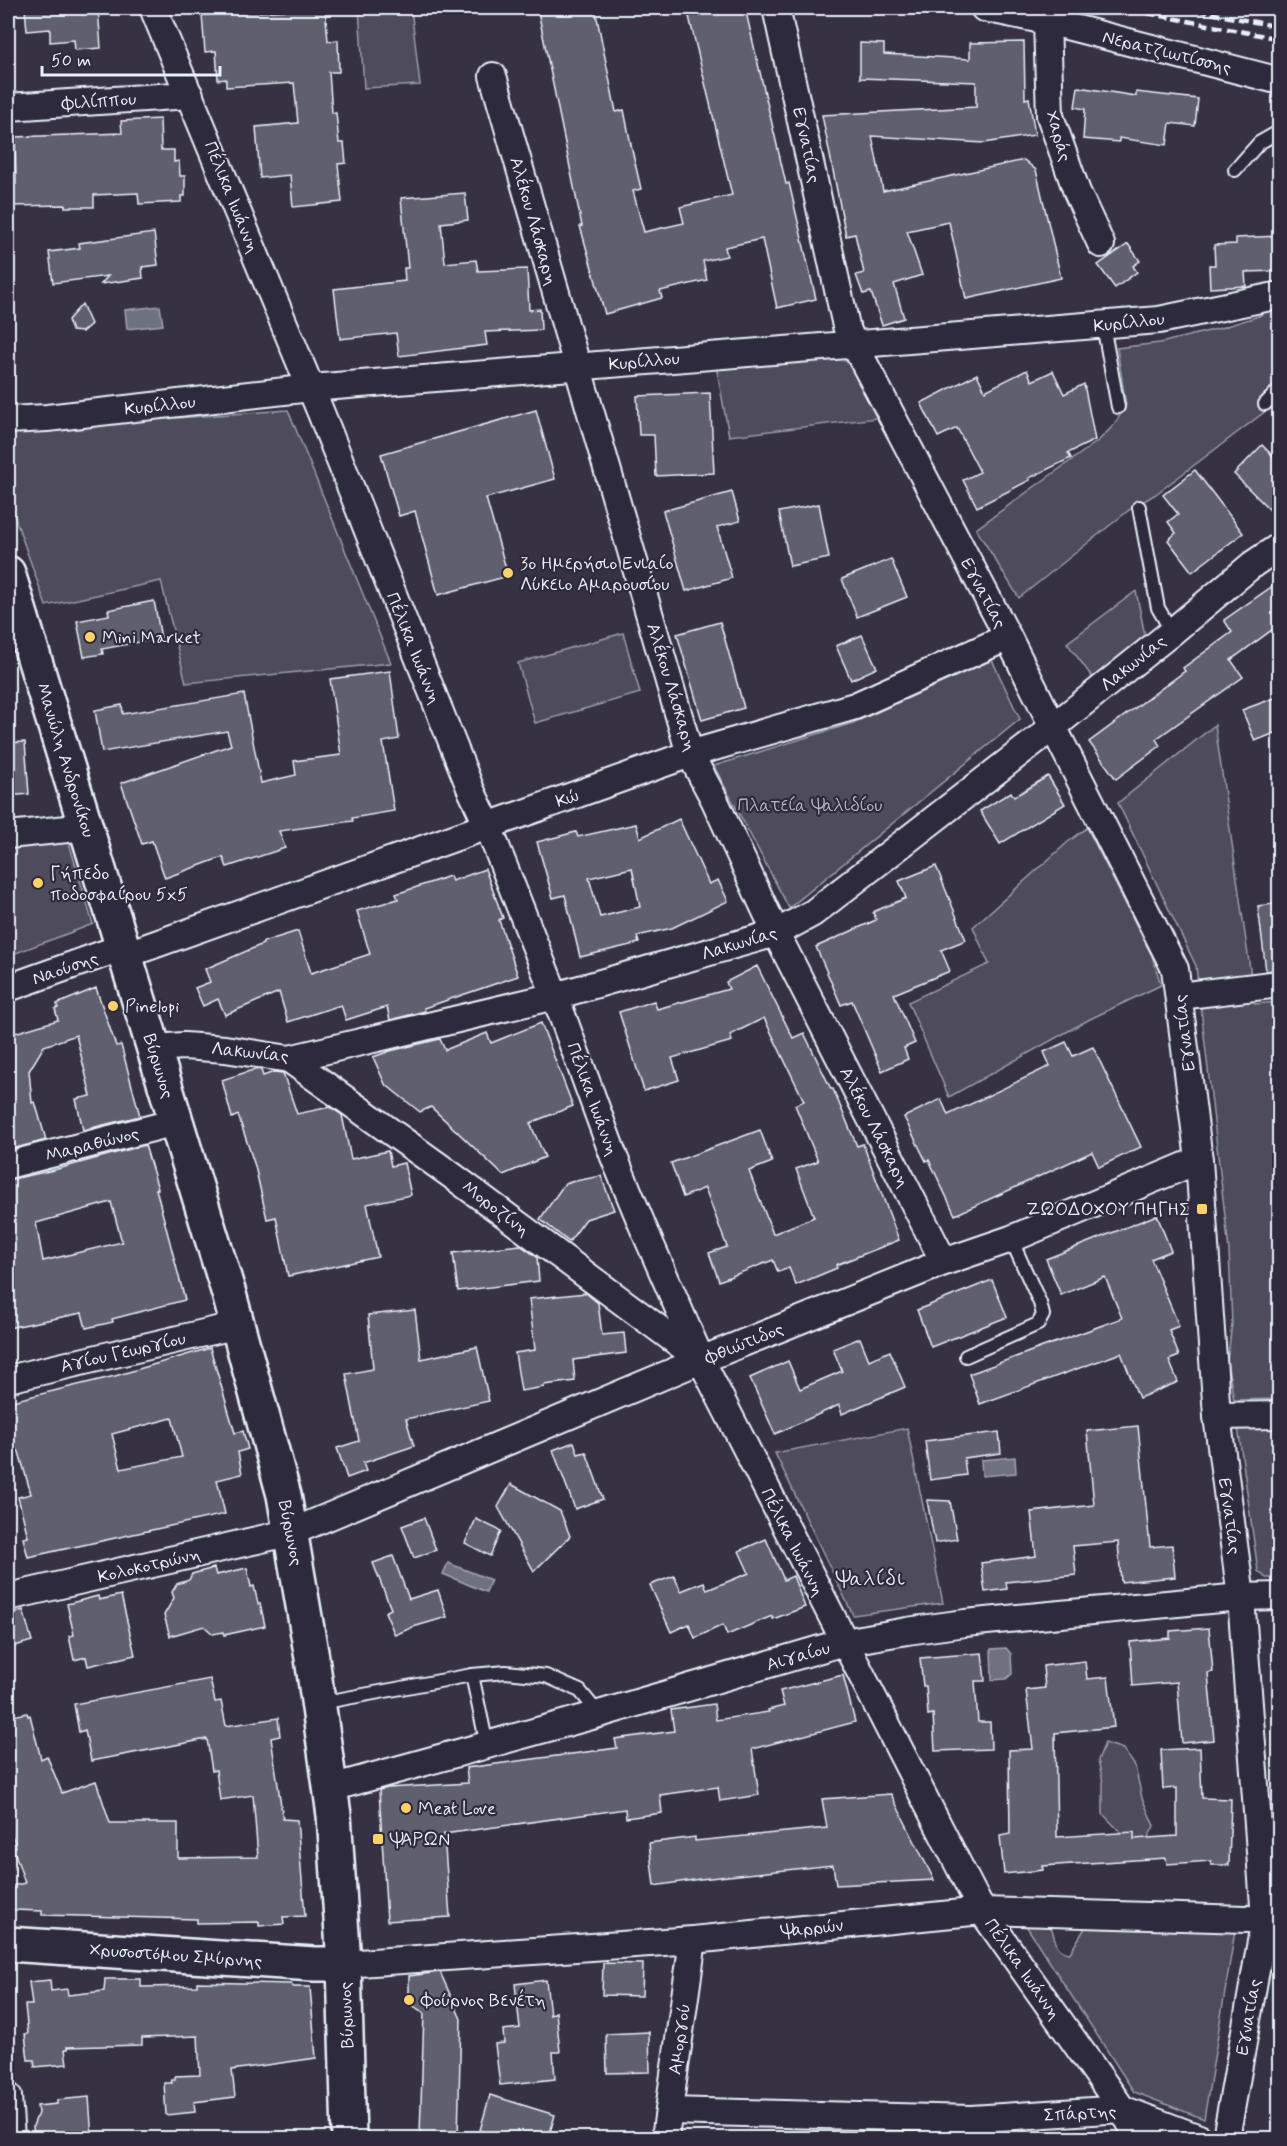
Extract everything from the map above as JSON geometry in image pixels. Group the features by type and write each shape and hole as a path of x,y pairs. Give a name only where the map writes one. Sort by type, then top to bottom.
{"street":[{"name":"Πέλικα Ιωάννη","path":"153,8 311,388 471,790 488,826 634,1207 701,1360 982,1911 1122,2109 1139,2139"},
{"name":"Εγνατίας","path":"776,8 846,326 853,343 1008,637 1174,963 1199,1160 1216,1416 1241,1597 1272,1920 1226,2139"},
{"name":"Νερατζιωτίσσης","path":"984,8 1047,21 1280,81"},
{"name":"Χαράς","path":"1047,21 1050,117 1077,192 1101,244"},
{"name":"Αλέκου Λάσκαρη","path":"493,76 690,754 714,799 776,933 944,1262"},
{"name":"Φιλίππου","path":"8,107 190,95"},
{"name":"Κυρίλλου","path":"8,420 47,418 311,388 853,343 1103,325 1181,316 1280,295"},
{"name":"Λακωνίας","path":"153,1048 184,1046 225,1049 289,1059 555,996 776,933 813,913 1053,727 1253,564 1280,546"},
{"name":"Μανώλη Ανδρονίκου","path":"8,573 124,951"},
{"name":"Κώ","path":"124,951 690,754 855,706 1008,637"},
{"path":"8,835 87,827"},
{"name":"Ναούσης","path":"8,988 124,951"},
{"name":"Βύρωνος","path":"124,951 238,1325 275,1459 292,1532 331,1788 337,1843 344,1964 349,2139"},
{"path":"1179,996 1280,984"},
{"name":"Μοροζίνη","path":"289,1059 454,1176 701,1360"},
{"name":"Μαραθώνος","path":"8,1165 176,1122"},
{"name":"Φθιώτιδος","path":"292,1532 701,1360 944,1262 1011,1239 1199,1160"},
{"name":"Αγίου Γεωργίου","path":"8,1379 238,1325"},
{"path":"1216,1416 1280,1415"},
{"name":"Κολοκοτρώνη","path":"8,1598 292,1532"},
{"name":"Αιγαίου","path":"331,1788 599,1714 844,1642 965,1623 1241,1597 1280,1596"},
{"name":"Ψαρρών","path":"344,1964 693,1940 982,1911 1272,1920"},
{"name":"Αμοργού","path":"665,2139 693,1940"},
{"name":"Χρυσοστόμου Σμύρνης","path":"8,1944 344,1964"},
{"path":"8,2097 11,2139"},
{"name":"Σπάρτης","path":"669,2111 971,2119 1122,2109 1199,2139"}],"lane":[{"path":"1234,170 1259,143 1280,131"},
{"path":"1103,325 1118,408"},
{"path":"1265,404 1280,389"},
{"path":"1139,507 1158,608 1172,632"},
{"path":"966,1356 1038,1324 1043,1315 1040,1303 1011,1239"},
{"path":"318,1703 472,1675 506,1672 546,1676 580,1691 599,1714"},
{"path":"472,1675 488,1745"}],"green space":[{"path":"359,8 411,8 420,85 364,88"},
{"path":"1278,302 1279,401 1156,494 1129,510 1019,598 976,529 1098,441 1114,425 1126,405 1117,348 1160,343 1217,329 1259,316"},
{"path":"845,357 877,418 729,436 716,365"},
{"path":"288,410 391,663 186,683 161,581 46,606 8,498 8,430"},
{"path":"1136,591 1147,646 1098,685 1067,643"},
{"path":"623,633 640,693 535,723 518,663"},
{"name":"Πλατεία Ψαλιδίου","path":"992,660 1020,719 789,908 714,766 853,723"},
{"path":"1215,725 1255,1004 1279,1002 1279,1399 1234,1400 1227,1362 1232,1324 1229,1250 1196,966 1118,803"},
{"path":"1087,828 1152,956 1161,985 1090,1019 949,1097 908,1002 989,964 973,927 1068,842"},
{"path":"69,843 93,924 8,956 8,847"},
{"path":"1279,1426 1279,1578 1266,1578 1258,1571 1238,1427"},
{"path":"907,1428 943,1603 853,1615 775,1453"},
{"path":"1105,1743 1123,1749 1135,1766 1142,1798 1154,1826 1146,1841 1131,1843 1103,1814 1103,1782 1098,1760"},
{"path":"1025,1924 1051,1927 1058,1947 1070,1953 1085,1928 1235,1931 1204,2119 1134,2092"}],"water":[{"path":"160,306 163,325 127,329 125,310"},
{"path":"1015,1457 1016,1473 982,1476 981,1460"},
{"path":"448,1563 491,1580 486,1592 443,1574"},
{"path":"1006,1648 1011,1654 1012,1674 1006,1679 992,1680 991,1649"}],"building":[{"path":"25,8 98,8 101,48 75,50 74,40 50,42 50,29 27,31"},
{"path":"325,8 328,41 338,40 339,72 329,72 332,113 336,113 339,143 344,143 346,163 338,164 342,202 293,207 290,175 260,178 256,127 298,123 294,83 226,87 226,79 218,80 216,51 205,52 202,15"},
{"path":"556,8 595,8 616,112 624,110 641,189 633,191 644,232 684,223 680,207 732,195 687,8 745,8 786,184 789,183 816,299 777,308 762,239 725,247 727,256 703,261 707,280 660,291 662,298 605,314 580,226 582,226 538,11"},
{"path":"1024,42 1025,99 1029,98 1035,135 984,143 872,136 883,191 1024,160 1036,170 1061,278 966,299 949,222 907,231 922,275 894,284 904,318 882,325 871,292 863,294 856,275 864,273 855,234 846,236 822,115 976,107 976,82 860,78 860,43 884,44 884,54 970,59 970,43"},
{"path":"1078,87 1136,96 1136,92 1198,99 1195,126 1170,123 1167,145 1119,138 1119,142 1083,139 1085,109 1075,107"},
{"path":"160,119 161,150 174,150 174,162 179,161 180,176 185,176 185,196 181,196 181,202 139,204 138,193 94,195 94,207 10,206 9,184 16,184 15,137 122,133 121,121"},
{"path":"465,193 468,220 441,223 445,263 476,260 478,271 527,269 529,310 540,309 541,330 485,332 487,345 399,356 396,333 340,339 334,289 405,281 404,268 408,268 401,198"},
{"path":"154,233 158,265 142,267 143,278 101,284 108,276 53,283 49,252 80,248 79,243"},
{"path":"1280,236 1280,271 1245,272 1246,286 1210,288 1209,265 1215,265 1214,245 1236,244 1236,238"},
{"path":"1128,244 1140,261 1133,266 1137,272 1115,288 1098,265"},
{"path":"82,304 91,324 82,332 72,331 68,320"},
{"path":"1027,370 1032,381 1053,371 1064,394 1084,384 1095,440 1068,453 1071,458 977,507 963,480 980,472 957,428 938,437 921,403 977,374 985,391"},
{"path":"710,393 714,473 656,476 654,435 639,435 637,396"},
{"name":"3ο Ημερήσιο Ενιαίο Λύκειο Αμαρουσίου","path":"536,410 555,479 486,498 508,576 438,595 415,511 399,516 381,454"},
{"path":"1262,445 1280,463 1280,500 1270,510 1234,474"},
{"path":"1195,470 1243,533 1192,572 1168,540 1176,533 1168,522 1178,514 1163,495"},
{"path":"732,492 740,521 717,527 732,578 686,591 663,511"},
{"path":"819,504 829,558 790,566 779,512"},
{"path":"891,559 907,597 857,617 842,579"},
{"path":"1280,581 1280,624 1231,660 1243,677 1156,739 1160,746 1116,779 1089,742 1185,671 1183,668 1232,632 1224,620"},
{"path":"154,601 161,638 102,649 103,654 84,657 77,621 109,615 108,610"},
{"path":"720,622 744,708 702,720 677,634"},
{"path":"862,635 877,668 851,680 836,646"},
{"path":"390,671 399,739 383,742 394,811 352,818 353,821 279,831 285,848 227,867 223,857 165,878 152,841 142,844 121,783 231,745 227,731 102,752 95,710 122,705 123,714 244,694 261,783 296,775 294,761 341,755 330,679"},
{"path":"1280,696 1280,731 1255,741 1242,710"},
{"path":"25,742 29,794 8,796 8,743"},
{"path":"1048,776 1065,804 1000,844 980,811 1011,792 1014,797"},
{"path":"679,819 709,884 718,880 728,901 672,928 637,936 639,943 580,957 565,895 553,898 537,842 576,832 578,837 636,824 640,838","holes":["632,868 640,907 600,917 589,878"]},
{"path":"936,866 966,940 941,950 950,971 894,994 915,1043 904,1048 908,1059 882,1071 852,1001 841,1005 816,947 876,920 873,912 906,898 899,881"},
{"path":"485,869 503,918 499,920 518,976 424,1008 425,1011 390,1020 387,1007 346,1020 341,1005 288,1022 279,992 225,1015 218,999 203,1006 195,988 210,982 205,969 263,944 263,942 298,931 311,973 370,954 357,911 398,899 396,894 450,876 452,881"},
{"path":"1280,903 1280,969 1266,971 1258,906"},
{"path":"757,966 793,1038 804,1033 833,1089 857,1146 863,1144 899,1240 836,1265 837,1268 796,1285 789,1268 778,1272 773,1260 719,1281 709,1253 727,1247 705,1188 683,1197 671,1163 760,1130 772,1162 749,1171 773,1234 814,1217 796,1169 818,1161 795,1105 804,1101 764,1018 730,1035 732,1041 672,1058 679,1080 644,1091 619,1012 654,1001 657,1009 729,989 726,982"},
{"path":"96,988 116,1046 121,1045 140,1116 83,1130 76,1099 91,1096 76,1035 44,1046 29,1071 32,1103 35,1102 46,1140 8,1150 8,1035 58,1020 55,1009 58,1008 57,1004"},
{"path":"541,1023 573,1106 530,1123 545,1157 503,1175 431,1107 420,1112 385,1084 373,1057 440,1039 445,1050 487,1033 491,1043"},
{"path":"1066,1042 1073,1056 1093,1047 1141,1147 1099,1167 1092,1152 955,1215 929,1160 926,1161 904,1117 941,1099 948,1115 1050,1066 1044,1052"},
{"path":"256,1069 261,1070 263,1076 274,1072 283,1073 297,1114 330,1107 342,1115 351,1159 388,1151 391,1166 404,1163 411,1195 367,1204 378,1257 288,1276 276,1217 267,1219 255,1166 238,1115 232,1118 222,1080"},
{"path":"145,1145 185,1300 86,1328 82,1313 8,1328 8,1180","holes":["111,1202 122,1242 43,1261 36,1223"]},
{"path":"601,1176 614,1210 586,1219 569,1242 540,1219 565,1183"},
{"path":"1157,1215 1171,1251 1151,1259 1179,1326 1169,1330 1179,1356 1169,1360 1178,1382 1139,1398 1121,1353 980,1404 969,1374 1122,1318 1105,1277 1061,1295 1046,1259"},
{"path":"520,1245 537,1257 539,1281 458,1291 453,1253"},
{"path":"992,1280 1007,1317 931,1347 917,1310"},
{"path":"586,1293 598,1303 602,1335 624,1333 626,1353 573,1360 575,1381 521,1391 515,1353 535,1350 529,1299"},
{"path":"415,1310 421,1359 477,1347 489,1401 406,1419 414,1446 363,1463 366,1471 347,1478 337,1448 359,1441 346,1374 373,1369 368,1315"},
{"path":"860,1338 869,1360 890,1351 905,1387 842,1414 839,1405 775,1434 750,1378 788,1361 800,1389 842,1371 833,1349"},
{"path":"210,1348 235,1433 243,1431 248,1449 238,1452 242,1474 217,1480 225,1514 28,1557 23,1538 28,1537 18,1497 31,1494 19,1452 14,1447 8,1426 8,1402 115,1376","holes":["172,1418 182,1457 121,1469 112,1434"]},
{"path":"1138,1426 1150,1547 1172,1545 1175,1577 1121,1582 1118,1542 1073,1546 1076,1575 1006,1582 1007,1589 985,1592 981,1563 1036,1556 1031,1512 1094,1505 1087,1431"},
{"path":"999,1432 1001,1453 964,1458 966,1475 930,1480 925,1441"},
{"path":"574,1442 578,1454 586,1452 603,1499 575,1509 553,1450"},
{"path":"511,1484 560,1511 570,1536 534,1571 498,1507"},
{"path":"927,1500 950,1501 957,1539 935,1543"},
{"path":"424,1518 436,1550 414,1558 402,1526"},
{"path":"476,1519 501,1531 490,1556 465,1543"},
{"path":"766,1539 784,1580 793,1576 805,1607 773,1619 772,1616 727,1635 723,1625 695,1638 689,1624 671,1632 650,1585 674,1576 681,1591 704,1582 707,1590 749,1573 739,1551"},
{"path":"393,1556 409,1599 438,1590 447,1617 395,1635 385,1612 391,1609 373,1563"},
{"path":"214,1568 216,1575 247,1568 251,1587 254,1586 258,1604 260,1603 265,1626 224,1635 223,1632 213,1634 204,1626 170,1636 164,1615 174,1598 172,1592 177,1584 189,1580 192,1574"},
{"path":"121,1595 135,1655 88,1666 86,1657 74,1660 69,1636 74,1635 67,1604 98,1596 99,1600"},
{"path":"23,1610 32,1641 8,1648 8,1615"},
{"path":"1209,1628 1213,1672 1208,1673 1214,1740 1182,1743 1177,1682 1133,1686 1130,1642 1170,1638 1170,1631"},
{"path":"982,1653 985,1681 975,1681 978,1722 990,1722 991,1749 935,1751 933,1714 928,1715 926,1686 923,1686 920,1658"},
{"path":"1085,1661 1087,1679 1108,1677 1114,1727 1055,1733 1057,1837 1134,1832 1134,1839 1177,1836 1177,1788 1163,1789 1161,1750 1200,1748 1202,1798 1231,1799 1229,1865 1211,1865 1211,1861 1167,1864 1166,1858 1042,1866 1043,1870 1004,1874 1000,1836 1010,1834 1009,1750 1033,1749 1026,1690 1045,1688 1043,1666"},
{"path":"843,1675 855,1722 752,1749 759,1795 720,1801 718,1787 660,1795 662,1813 626,1818 625,1809 444,1834 450,1917 387,1921 379,1790 468,1783 466,1768 617,1748 615,1739 674,1731 671,1710 714,1704 716,1720 769,1712 768,1710 784,1706 780,1691"},
{"path":"210,1679 215,1702 221,1701 226,1726 278,1718 280,1736 271,1738 283,1819 297,1820 305,1916 283,1917 284,1924 259,1926 259,1922 197,1923 197,1919 42,1915 42,1911 13,1910 8,1887 25,1883 13,1848 16,1847 8,1823 8,1717 27,1713 28,1716 30,1715 41,1759 47,1756 62,1793 96,1781 110,1823 178,1823 178,1858 258,1857 253,1795 220,1800 216,1770 212,1771 207,1739 91,1761 85,1730 79,1732 74,1704"},
{"path":"891,1794 934,1880 836,1885 833,1865 654,1886 649,1843 695,1837 695,1841 827,1828 822,1799"},
{"path":"603,1963 643,1964 642,1996 602,1995"},
{"path":"440,1972 461,2019 458,2136 420,2134 424,2013 409,2003 409,1976"},
{"path":"105,1979 141,1979 141,1987 197,1986 197,1982 291,1984 293,1987 310,1987 316,2058 232,2070 235,2097 194,2102 195,2112 166,2115 164,2083 172,2083 171,2080 175,2080 175,2076 200,2075 198,2036 142,2038 142,2045 67,2047 68,2049 65,2049 67,2064 35,2067 34,2060 28,2060 25,2034 28,2034 25,2005 32,2005 29,1982 50,1980 51,1991 67,1989 68,1995 104,1991"},
{"path":"546,1980 550,2015 556,2012 560,2052 553,2052 555,2079 500,2085 495,2044 504,2043 503,2030 520,2028 515,1984"},
{"path":"649,2032 650,2072 607,2073 606,2034"},
{"path":"490,2095 555,2115 548,2139 508,2139 480,2130"},
{"path":"89,2097 92,2139 34,2139 33,2126 38,2113 37,2106 57,2104 57,2100"}],"railway":[{"path":"1121,8 1280,39"},
{"path":"1185,8 1280,27"}],"place":[{"name":"3ο Ημερήσιο Ενιαίο Λύκειο Αμαρουσίου","path":"508,573"},
{"name":"Mini Market","path":"90,637"},
{"name":"Γήπεδο ποδοσφαίρου 5x5","path":"38,883"},
{"name":"Pinelopi","path":"113,1006"},
{"name":"ΖΩΟΔΟΧΟΥ ΠΗΓΗΣ","path":"1202,1209"},
{"name":"Meat Love","path":"406,1808"},
{"name":"ΨΑΡΩΝ","path":"378,1839"},
{"name":"Φούρνος Βενέτη","path":"409,2000"}],"district":[{"name":"Ψαλίδι","path":"871,1578"}]}
